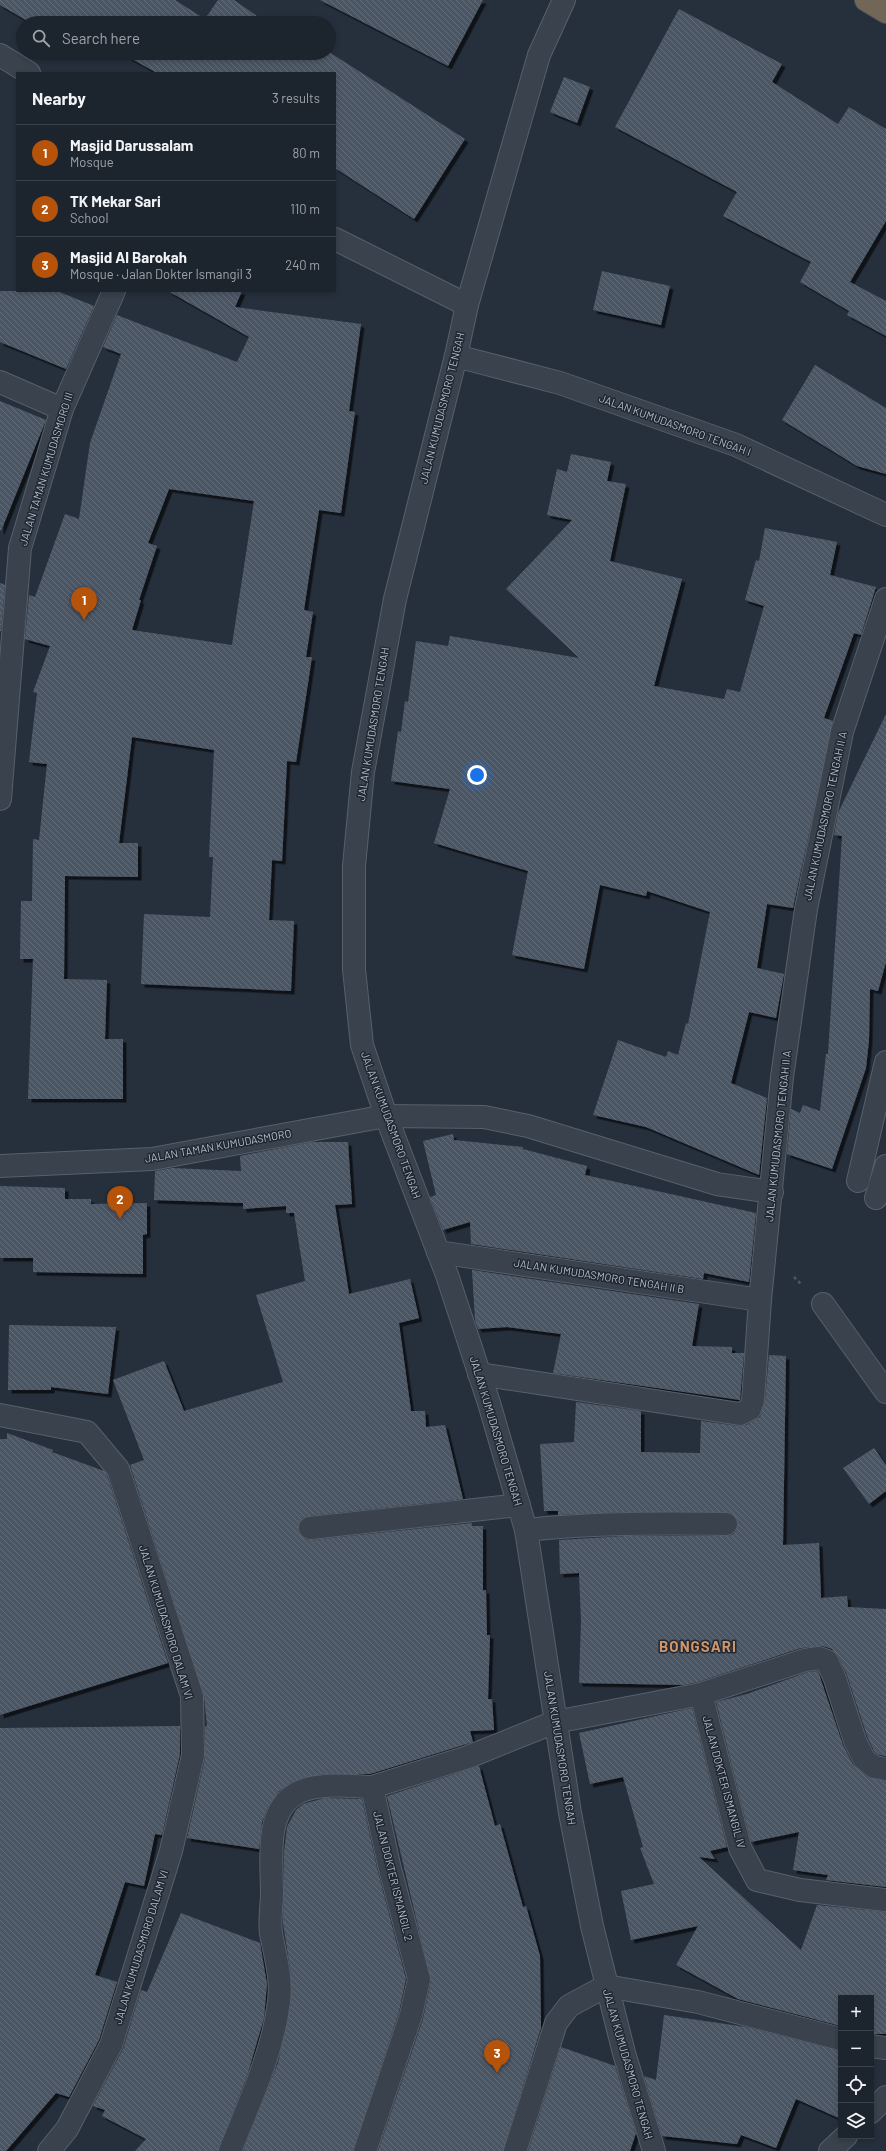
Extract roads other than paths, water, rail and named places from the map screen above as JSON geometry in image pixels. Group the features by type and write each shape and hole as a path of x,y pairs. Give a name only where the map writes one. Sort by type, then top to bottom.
{"highway":[{"path":"866,0 886,12"}],"street":[{"name":"JALAN KUMUDASMORO TENGAH","path":"564,0 539,55 467,304 456,356 395,599 363,772 355,858 354,969 362,1045 386,1116 447,1275 479,1374 526,1530 556,1722 592,1926 606,1986 654,2151"},
{"path":"0,56 28,72"},
{"path":"336,239 467,304"},
{"name":"JALAN TAMAN KUMUDASMORO III","path":"0,799 20,548 62,410 114,292"},
{"name":"JALAN KUMUDASMORO TENGAH I","path":"456,356 560,383 736,445 886,515"},
{"path":"0,382 62,410"},
{"name":"JALAN KUMUDASMORO TENGAH II A","path":"479,1374 740,1414 750,1409 753,1400 760,1300 772,1192 782,1077 806,909 842,732 886,599"},
{"path":"858,1181 886,1062"},
{"name":"JALAN TAMAN KUMUDASMORO","path":"0,1166 152,1158 386,1116 484,1117 528,1126 717,1184 772,1192"},
{"path":"876,1198 886,1166"},
{"name":"JALAN KUMUDASMORO TENGAH II B","path":"438,1252 760,1300"},
{"path":"823,1304 886,1392"},
{"name":"JALAN KUMUDASMORO DALAM VI","path":"0,1415 87,1432 118,1469 192,1696 193,1754 172,1851 111,2044 67,2129 49,2151"},
{"path":"310,1528 519,1505"},
{"path":"526,1530 569,1526 644,1523 726,1524"},
{"path":"230,2151 269,2049 275,2027 279,2000 280,1974 270,1926 272,1833 279,1813 288,1800 298,1792 328,1785 372,1787 468,1758 556,1722 701,1694 805,1660 819,1658 827,1661 835,1679 855,1741 864,1759 874,1767 886,1769"},
{"name":"JALAN DOKTER ISMANGIL IV","path":"701,1694 740,1848 757,1880 800,1890 886,1900"},
{"name":"JALAN DOKTER ISMANGIL 2","path":"365,2151 412,2015 419,1979 389,1865 372,1787"},
{"path":"515,2151 556,2023 568,2006 606,1986 698,2002 838,2038"},
{"path":"874,2046 886,2048"},
{"path":"874,2109 886,2097"},
{"path":"830,2151 843,2139"}],"place":[{"name":"Masjid Darussalam","path":"84,620"},
{"name":"TK Mekar Sari","path":"120,1219"},
{"name":"Masjid Al Barokah","path":"497,2073"}],"district":[{"name":"BONGSARI","path":"698,1647"}]}
